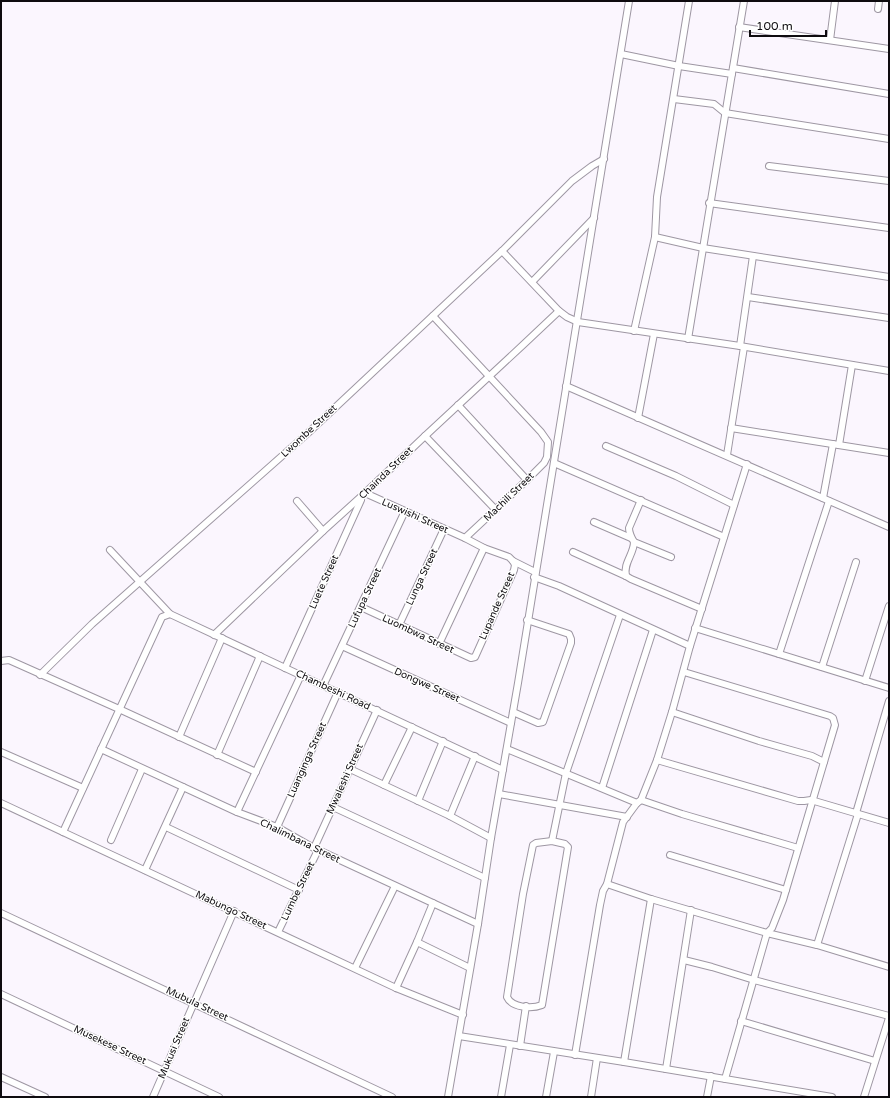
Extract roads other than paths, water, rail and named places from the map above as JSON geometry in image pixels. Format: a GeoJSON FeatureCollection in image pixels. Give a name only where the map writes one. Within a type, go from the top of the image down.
{"type":"FeatureCollection","features":[{"type":"Feature","properties":{"kind":"street"},"geometry":{"type":"LineString","coordinates":[[448,1097],[478,924],[566,386],[578,322],[630,1]]}},
{"type":"Feature","properties":{"kind":"street"},"geometry":{"type":"LineString","coordinates":[[634,330],[655,237],[657,196],[689,1]]}},
{"type":"Feature","properties":{"kind":"street"},"geometry":{"type":"LineString","coordinates":[[688,339],[744,1]]}},
{"type":"Feature","properties":{"kind":"street"},"geometry":{"type":"LineString","coordinates":[[830,40],[835,1]]}},
{"type":"Feature","properties":{"kind":"street"},"geometry":{"type":"LineString","coordinates":[[878,9],[879,1]]}},
{"type":"Feature","properties":{"kind":"street"},"geometry":{"type":"LineString","coordinates":[[739,26],[889,48]]}},
{"type":"Feature","properties":{"kind":"street"},"geometry":{"type":"LineString","coordinates":[[621,54],[678,66],[732,71],[889,94]]}},
{"type":"Feature","properties":{"kind":"street"},"geometry":{"type":"LineString","coordinates":[[674,99],[714,104],[725,113],[889,139]]}},
{"type":"Feature","properties":{"kind":"street","name":"Lwombe Street"},"geometry":{"type":"LineString","coordinates":[[40,675],[92,624],[308,433],[433,316],[572,181],[604,159]]}},
{"type":"Feature","properties":{"kind":"street"},"geometry":{"type":"LineString","coordinates":[[769,166],[889,181]]}},
{"type":"Feature","properties":{"kind":"street"},"geometry":{"type":"LineString","coordinates":[[710,203],[889,228]]}},
{"type":"Feature","properties":{"kind":"street"},"geometry":{"type":"LineString","coordinates":[[532,282],[594,218]]}},
{"type":"Feature","properties":{"kind":"street"},"geometry":{"type":"LineString","coordinates":[[655,237],[703,248],[889,277]]}},
{"type":"Feature","properties":{"kind":"street"},"geometry":{"type":"LineString","coordinates":[[502,250],[559,311],[578,322],[889,371]]}},
{"type":"Feature","properties":{"kind":"street"},"geometry":{"type":"LineString","coordinates":[[727,455],[753,256]]}},
{"type":"Feature","properties":{"kind":"street"},"geometry":{"type":"LineString","coordinates":[[748,297],[889,318]]}},
{"type":"Feature","properties":{"kind":"street","name":"Chainda Street"},"geometry":{"type":"LineString","coordinates":[[214,634],[559,311]]}},
{"type":"Feature","properties":{"kind":"street"},"geometry":{"type":"LineString","coordinates":[[433,316],[541,432],[548,442],[548,454],[554,461],[724,537]]}},
{"type":"Feature","properties":{"kind":"street"},"geometry":{"type":"LineString","coordinates":[[638,418],[654,334]]}},
{"type":"Feature","properties":{"kind":"street"},"geometry":{"type":"LineString","coordinates":[[779,654],[826,499],[852,365]]}},
{"type":"Feature","properties":{"kind":"street"},"geometry":{"type":"LineString","coordinates":[[566,386],[889,527]]}},
{"type":"Feature","properties":{"kind":"street"},"geometry":{"type":"LineString","coordinates":[[458,405],[527,480]]}},
{"type":"Feature","properties":{"kind":"street"},"geometry":{"type":"LineString","coordinates":[[730,428],[889,453]]}},
{"type":"Feature","properties":{"kind":"street"},"geometry":{"type":"LineString","coordinates":[[425,436],[496,510]]}},
{"type":"Feature","properties":{"kind":"street"},"geometry":{"type":"LineString","coordinates":[[606,446],[676,476],[734,505]]}},
{"type":"Feature","properties":{"kind":"street","name":"Machili Street"},"geometry":{"type":"LineString","coordinates":[[465,538],[544,463],[548,454]]}},
{"type":"Feature","properties":{"kind":"street"},"geometry":{"type":"LineString","coordinates":[[575,1055],[600,905],[623,822],[639,801],[657,760],[684,672],[695,628],[747,464]]}},
{"type":"Feature","properties":{"kind":"street","name":"Luswishi Street"},"geometry":{"type":"LineString","coordinates":[[364,495],[405,511],[465,538]]}},
{"type":"Feature","properties":{"kind":"street","name":"Luete Street"},"geometry":{"type":"LineString","coordinates":[[285,668],[364,495]]}},
{"type":"Feature","properties":{"kind":"street"},"geometry":{"type":"LineString","coordinates":[[626,576],[626,566],[634,546],[629,528],[641,500]]}},
{"type":"Feature","properties":{"kind":"street"},"geometry":{"type":"LineString","coordinates":[[297,501],[323,531]]}},
{"type":"Feature","properties":{"kind":"street","name":"Lufupa Street"},"geometry":{"type":"LineString","coordinates":[[323,686],[361,608],[405,511]]}},
{"type":"Feature","properties":{"kind":"street"},"geometry":{"type":"LineString","coordinates":[[594,522],[671,557]]}},
{"type":"Feature","properties":{"kind":"street","name":"Lunga Street"},"geometry":{"type":"LineString","coordinates":[[399,625],[444,529]]}},
{"type":"Feature","properties":{"kind":"street","name":"Lupande Street"},"geometry":{"type":"LineString","coordinates":[[465,538],[484,548],[509,557],[513,560],[515,565],[476,657]]}},
{"type":"Feature","properties":{"kind":"street"},"geometry":{"type":"LineString","coordinates":[[439,644],[484,548]]}},
{"type":"Feature","properties":{"kind":"street"},"geometry":{"type":"LineString","coordinates":[[63,832],[162,617],[170,614],[139,583],[110,550]]}},
{"type":"Feature","properties":{"kind":"street"},"geometry":{"type":"LineString","coordinates":[[573,552],[631,579],[702,609]]}},
{"type":"Feature","properties":{"kind":"street"},"geometry":{"type":"LineString","coordinates":[[513,560],[535,574],[559,586],[690,646]]}},
{"type":"Feature","properties":{"kind":"street"},"geometry":{"type":"LineString","coordinates":[[822,667],[856,562]]}},
{"type":"Feature","properties":{"kind":"street"},"geometry":{"type":"LineString","coordinates":[[865,682],[889,606]]}},
{"type":"Feature","properties":{"kind":"street","name":"Luombwa Street"},"geometry":{"type":"LineString","coordinates":[[361,608],[471,658],[476,657]]}},
{"type":"Feature","properties":{"kind":"street","name":"Chambeshi Road"},"geometry":{"type":"LineString","coordinates":[[170,614],[476,756],[503,770]]}},
{"type":"Feature","properties":{"kind":"street"},"geometry":{"type":"LineString","coordinates":[[552,841],[566,773],[620,614]]}},
{"type":"Feature","properties":{"kind":"street"},"geometry":{"type":"LineString","coordinates":[[513,712],[538,723],[543,722],[571,643],[569,634],[527,620]]}},
{"type":"Feature","properties":{"kind":"street"},"geometry":{"type":"LineString","coordinates":[[695,628],[822,667],[865,682],[889,688]]}},
{"type":"Feature","properties":{"kind":"street"},"geometry":{"type":"LineString","coordinates":[[602,788],[653,630]]}},
{"type":"Feature","properties":{"kind":"street"},"geometry":{"type":"LineString","coordinates":[[179,737],[222,638]]}},
{"type":"Feature","properties":{"kind":"street","name":"Dongwe Street"},"geometry":{"type":"LineString","coordinates":[[342,646],[511,723]]}},
{"type":"Feature","properties":{"kind":"street"},"geometry":{"type":"LineString","coordinates":[[217,755],[260,656]]}},
{"type":"Feature","properties":{"kind":"street"},"geometry":{"type":"LineString","coordinates":[[1,661],[9,660],[256,772]]}},
{"type":"Feature","properties":{"kind":"street"},"geometry":{"type":"LineString","coordinates":[[684,672],[833,718],[834,722],[834,728],[786,890],[772,928],[767,933],[725,1079]]}},
{"type":"Feature","properties":{"kind":"street"},"geometry":{"type":"LineString","coordinates":[[237,812],[300,675]]}},
{"type":"Feature","properties":{"kind":"street","name":"Luanginga Street"},"geometry":{"type":"LineString","coordinates":[[277,827],[338,692]]}},
{"type":"Feature","properties":{"kind":"street"},"geometry":{"type":"LineString","coordinates":[[817,945],[857,814],[889,701]]}},
{"type":"Feature","properties":{"kind":"street","name":"Mwaleshi Street"},"geometry":{"type":"LineString","coordinates":[[316,849],[333,807],[377,710]]}},
{"type":"Feature","properties":{"kind":"street"},"geometry":{"type":"LineString","coordinates":[[672,712],[759,741],[812,756],[824,762]]}},
{"type":"Feature","properties":{"kind":"street"},"geometry":{"type":"LineString","coordinates":[[384,785],[412,727]]}},
{"type":"Feature","properties":{"kind":"street"},"geometry":{"type":"LineString","coordinates":[[418,801],[443,741]]}},
{"type":"Feature","properties":{"kind":"street","name":"Chalimbana Street"},"geometry":{"type":"LineString","coordinates":[[101,749],[237,812],[277,827],[316,849],[478,924]]}},
{"type":"Feature","properties":{"kind":"street"},"geometry":{"type":"LineString","coordinates":[[507,749],[602,788],[639,801],[798,848]]}},
{"type":"Feature","properties":{"kind":"street"},"geometry":{"type":"LineString","coordinates":[[1,752],[83,788]]}},
{"type":"Feature","properties":{"kind":"street"},"geometry":{"type":"LineString","coordinates":[[450,816],[476,756]]}},
{"type":"Feature","properties":{"kind":"street"},"geometry":{"type":"LineString","coordinates":[[657,760],[798,801],[804,802],[812,800],[889,822]]}},
{"type":"Feature","properties":{"kind":"street"},"geometry":{"type":"LineString","coordinates":[[111,840],[142,769]]}},
{"type":"Feature","properties":{"kind":"street"},"geometry":{"type":"LineString","coordinates":[[350,769],[450,816],[491,838]]}},
{"type":"Feature","properties":{"kind":"street"},"geometry":{"type":"LineString","coordinates":[[145,870],[183,788]]}},
{"type":"Feature","properties":{"kind":"street"},"geometry":{"type":"LineString","coordinates":[[499,794],[627,817]]}},
{"type":"Feature","properties":{"kind":"street","name":"Mabungo Street"},"geometry":{"type":"LineString","coordinates":[[1,803],[396,988],[462,1015]]}},
{"type":"Feature","properties":{"kind":"street"},"geometry":{"type":"LineString","coordinates":[[333,807],[485,878]]}},
{"type":"Feature","properties":{"kind":"street"},"geometry":{"type":"LineString","coordinates":[[166,827],[299,890]]}},
{"type":"Feature","properties":{"kind":"street"},"geometry":{"type":"LineString","coordinates":[[552,841],[565,844],[568,847],[542,1005],[535,1007],[514,1004],[510,1002],[507,997],[523,894],[533,845],[536,843],[552,841]]}},
{"type":"Feature","properties":{"kind":"street","name":"Lumbe Street"},"geometry":{"type":"LineString","coordinates":[[278,932],[299,890],[316,849]]}},
{"type":"Feature","properties":{"kind":"street"},"geometry":{"type":"LineString","coordinates":[[670,855],[786,890]]}},
{"type":"Feature","properties":{"kind":"street"},"geometry":{"type":"LineString","coordinates":[[607,884],[651,899],[767,933],[817,945],[889,967]]}},
{"type":"Feature","properties":{"kind":"street"},"geometry":{"type":"LineString","coordinates":[[355,968],[395,886]]}},
{"type":"Feature","properties":{"kind":"street"},"geometry":{"type":"LineString","coordinates":[[624,1062],[651,899]]}},
{"type":"Feature","properties":{"kind":"street"},"geometry":{"type":"LineString","coordinates":[[396,988],[433,903]]}},
{"type":"Feature","properties":{"kind":"street"},"geometry":{"type":"LineString","coordinates":[[666,1069],[691,910]]}},
{"type":"Feature","properties":{"kind":"street","name":"Mukusi Street"},"geometry":{"type":"LineString","coordinates":[[153,1097],[234,911]]}},
{"type":"Feature","properties":{"kind":"street","name":"Mubula Street"},"geometry":{"type":"LineString","coordinates":[[1,913],[392,1097]]}},
{"type":"Feature","properties":{"kind":"street"},"geometry":{"type":"LineString","coordinates":[[417,942],[470,968]]}},
{"type":"Feature","properties":{"kind":"street"},"geometry":{"type":"LineString","coordinates":[[684,960],[889,1017],[864,1097]]}},
{"type":"Feature","properties":{"kind":"street","name":"Musekese Street"},"geometry":{"type":"LineString","coordinates":[[1,994],[219,1097]]}},
{"type":"Feature","properties":{"kind":"street"},"geometry":{"type":"LineString","coordinates":[[520,1046],[526,1006]]}},
{"type":"Feature","properties":{"kind":"street"},"geometry":{"type":"LineString","coordinates":[[741,1021],[876,1061]]}},
{"type":"Feature","properties":{"kind":"street"},"geometry":{"type":"LineString","coordinates":[[459,1036],[832,1097]]}},
{"type":"Feature","properties":{"kind":"street"},"geometry":{"type":"LineString","coordinates":[[501,1097],[510,1045]]}},
{"type":"Feature","properties":{"kind":"street"},"geometry":{"type":"LineString","coordinates":[[546,1097],[554,1052]]}},
{"type":"Feature","properties":{"kind":"street"},"geometry":{"type":"LineString","coordinates":[[591,1097],[597,1058]]}},
{"type":"Feature","properties":{"kind":"street"},"geometry":{"type":"LineString","coordinates":[[708,1097],[711,1076]]}},
{"type":"Feature","properties":{"kind":"street"},"geometry":{"type":"LineString","coordinates":[[1,1077],[45,1097]]}}]}
